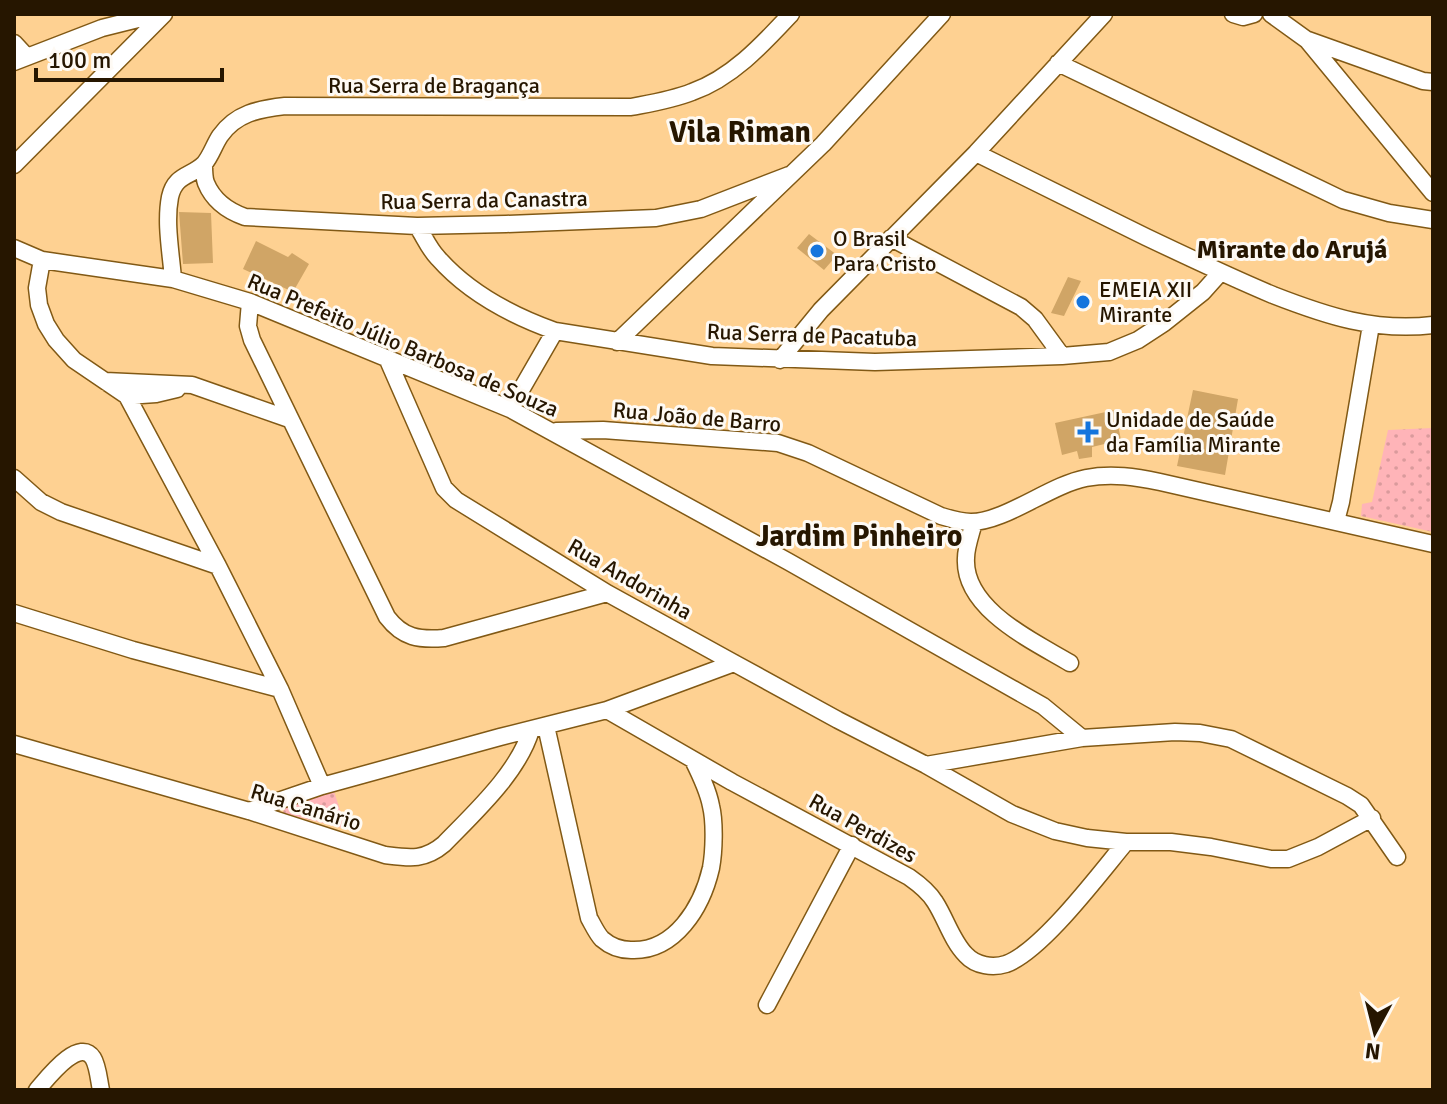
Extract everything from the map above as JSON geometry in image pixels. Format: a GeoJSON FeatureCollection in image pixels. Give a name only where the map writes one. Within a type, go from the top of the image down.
{"type":"FeatureCollection","features":[{"type":"Feature","properties":{"kind":"street"},"geometry":{"type":"LineString","coordinates":[[14,43],[20,59],[102,21],[161,14]]}},
{"type":"Feature","properties":{"kind":"street"},"geometry":{"type":"LineString","coordinates":[[14,165],[161,14]]}},
{"type":"Feature","properties":{"kind":"street","name":"Rua Serra de Bragança"},"geometry":{"type":"LineString","coordinates":[[173,279],[169,213],[174,185],[204,164],[221,134],[237,119],[261,109],[285,106],[631,107],[666,101],[696,91],[722,77],[749,57],[791,14]]}},
{"type":"Feature","properties":{"kind":"street"},"geometry":{"type":"LineString","coordinates":[[617,342],[823,144],[942,14]]}},
{"type":"Feature","properties":{"kind":"street"},"geometry":{"type":"LineString","coordinates":[[780,360],[821,310],[976,153],[1104,14]]}},
{"type":"Feature","properties":{"kind":"street"},"geometry":{"type":"LineString","coordinates":[[1233,14],[1243,17],[1254,14]]}},
{"type":"Feature","properties":{"kind":"street"},"geometry":{"type":"LineString","coordinates":[[1271,14],[1307,40],[1433,193]]}},
{"type":"Feature","properties":{"kind":"street"},"geometry":{"type":"LineString","coordinates":[[1307,40],[1433,82]]}},
{"type":"Feature","properties":{"kind":"street"},"geometry":{"type":"LineString","coordinates":[[1058,63],[1343,200],[1389,213],[1433,220]]}},
{"type":"Feature","properties":{"kind":"street"},"geometry":{"type":"LineString","coordinates":[[976,153],[1220,273],[1304,307],[1371,325],[1409,328],[1433,325]]}},
{"type":"Feature","properties":{"kind":"street","name":"Rua Serra da Canastra"},"geometry":{"type":"LineString","coordinates":[[204,164],[205,182],[217,199],[228,210],[245,217],[417,226],[656,218],[701,209],[789,175]]}},
{"type":"Feature","properties":{"kind":"street","name":"Rua Serra de Pacatuba"},"geometry":{"type":"LineString","coordinates":[[417,226],[436,256],[456,275],[503,308],[555,331],[712,356],[780,360],[875,362],[1109,352],[1138,340],[1164,323],[1203,292],[1220,273]]}},
{"type":"Feature","properties":{"kind":"street"},"geometry":{"type":"LineString","coordinates":[[891,238],[1021,307],[1035,319],[1062,356]]}},
{"type":"Feature","properties":{"kind":"street","name":"Rua Prefeito Júlio Barbosa de Souza"},"geometry":{"type":"LineString","coordinates":[[14,248],[42,260],[173,279],[250,302],[510,409],[1043,706],[1082,738]]}},
{"type":"Feature","properties":{"kind":"street"},"geometry":{"type":"LineString","coordinates":[[42,260],[37,288],[46,324],[74,360],[127,396],[280,689],[322,786]]}},
{"type":"Feature","properties":{"kind":"street"},"geometry":{"type":"LineString","coordinates":[[250,302],[248,326],[252,340],[387,617],[395,627],[417,638],[444,638],[607,593]]}},
{"type":"Feature","properties":{"kind":"street"},"geometry":{"type":"LineString","coordinates":[[1336,521],[1371,325]]}},
{"type":"Feature","properties":{"kind":"street"},"geometry":{"type":"LineString","coordinates":[[510,409],[555,331]]}},
{"type":"Feature","properties":{"kind":"street","name":"Rua Andorinha"},"geometry":{"type":"LineString","coordinates":[[387,358],[444,488],[465,506],[607,593],[1012,814],[1055,831],[1087,838],[1171,842],[1259,858],[1288,859],[1372,818]]}},
{"type":"Feature","properties":{"kind":"street"},"geometry":{"type":"LineString","coordinates":[[104,381],[192,385],[289,419]]}},
{"type":"Feature","properties":{"kind":"street"},"geometry":{"type":"LineString","coordinates":[[127,396],[156,394],[192,385]]}},
{"type":"Feature","properties":{"kind":"street","name":"Rua João de Barro"},"geometry":{"type":"LineString","coordinates":[[553,431],[603,430],[778,443],[808,453],[941,516],[974,522]]}},
{"type":"Feature","properties":{"kind":"street"},"geometry":{"type":"LineString","coordinates":[[1070,663],[992,612],[972,589],[967,575],[966,558],[974,522],[995,517],[1058,486],[1087,478],[1121,475],[1433,544]]}},
{"type":"Feature","properties":{"kind":"street"},"geometry":{"type":"LineString","coordinates":[[14,478],[41,502],[61,512],[218,566]]}},
{"type":"Feature","properties":{"kind":"street"},"geometry":{"type":"LineString","coordinates":[[14,613],[133,650],[280,689]]}},
{"type":"Feature","properties":{"kind":"street"},"geometry":{"type":"LineString","coordinates":[[249,811],[322,786],[607,710],[734,663]]}},
{"type":"Feature","properties":{"kind":"street","name":"Rua Perdizes"},"geometry":{"type":"LineString","coordinates":[[607,710],[732,782],[909,877],[935,901],[967,957],[979,964],[1006,964],[1034,945],[1056,924],[1126,842]]}},
{"type":"Feature","properties":{"kind":"street"},"geometry":{"type":"LineString","coordinates":[[539,728],[589,918],[601,939],[622,950],[643,951],[658,946],[674,934],[698,904],[711,868],[712,807],[693,760]]}},
{"type":"Feature","properties":{"kind":"street","name":"Rua Canário"},"geometry":{"type":"LineString","coordinates":[[14,744],[249,811],[385,855],[420,857],[434,853],[444,844],[504,779],[539,728]]}},
{"type":"Feature","properties":{"kind":"street"},"geometry":{"type":"LineString","coordinates":[[926,765],[1082,738],[1175,732],[1231,739],[1361,805],[1397,857]]}},
{"type":"Feature","properties":{"kind":"street"},"geometry":{"type":"LineString","coordinates":[[712,807],[732,782]]}},
{"type":"Feature","properties":{"kind":"street"},"geometry":{"type":"LineString","coordinates":[[767,1005],[852,845]]}},
{"type":"Feature","properties":{"kind":"street"},"geometry":{"type":"LineString","coordinates":[[37,1090],[70,1057],[86,1052],[92,1057],[101,1090]]}},
{"type":"Feature","properties":{"kind":"shaded area"},"geometry":{"type":"Polygon","coordinates":[[[1433,428],[1433,532],[1361,516],[1362,504],[1372,502],[1388,430],[1433,428]]]}},
{"type":"Feature","properties":{"kind":"shaded area"},"geometry":{"type":"Polygon","coordinates":[[[333,788],[346,829],[283,813],[285,806],[333,788]]]}},
{"type":"Feature","properties":{"kind":"building"},"geometry":{"type":"Polygon","coordinates":[[[179,212],[211,213],[213,263],[183,264],[179,212]]]}},
{"type":"Feature","properties":{"kind":"building","name":"O Brasil Para Cristo"},"geometry":{"type":"Polygon","coordinates":[[[809,234],[837,255],[824,270],[797,248],[809,234]]]}},
{"type":"Feature","properties":{"kind":"building"},"geometry":{"type":"Polygon","coordinates":[[[256,241],[288,257],[292,253],[309,264],[293,292],[243,269],[256,241]]]}},
{"type":"Feature","properties":{"kind":"building"},"geometry":{"type":"Polygon","coordinates":[[[1068,277],[1081,281],[1064,316],[1051,313],[1068,277]]]}},
{"type":"Feature","properties":{"kind":"building"},"geometry":{"type":"Polygon","coordinates":[[[1193,390],[1238,399],[1225,475],[1177,466],[1193,390]]]}},
{"type":"Feature","properties":{"kind":"building","name":"Unidade de Saúde da Família Mirante"},"geometry":{"type":"Polygon","coordinates":[[[1115,410],[1121,440],[1092,447],[1092,457],[1079,459],[1077,451],[1062,455],[1055,423],[1115,410]]]}},
{"type":"Feature","properties":{"kind":"place","name":"O Brasil Para Cristo"},"geometry":{"type":"Point","coordinates":[817,251]}},
{"type":"Feature","properties":{"kind":"place","name":"EMEIA XII Mirante"},"geometry":{"type":"Point","coordinates":[1083,302]}},
{"type":"Feature","properties":{"kind":"place","name":"Unidade de Saúde da Família Mirante"},"geometry":{"type":"Point","coordinates":[1088,432]}},
{"type":"Feature","properties":{"kind":"district","name":"Vila Riman"},"geometry":{"type":"Point","coordinates":[740,132]}},
{"type":"Feature","properties":{"kind":"district","name":"Mirante do Arujá"},"geometry":{"type":"Point","coordinates":[1292,250]}},
{"type":"Feature","properties":{"kind":"district","name":"Jardim Pinheiro"},"geometry":{"type":"Point","coordinates":[859,536]}}]}
